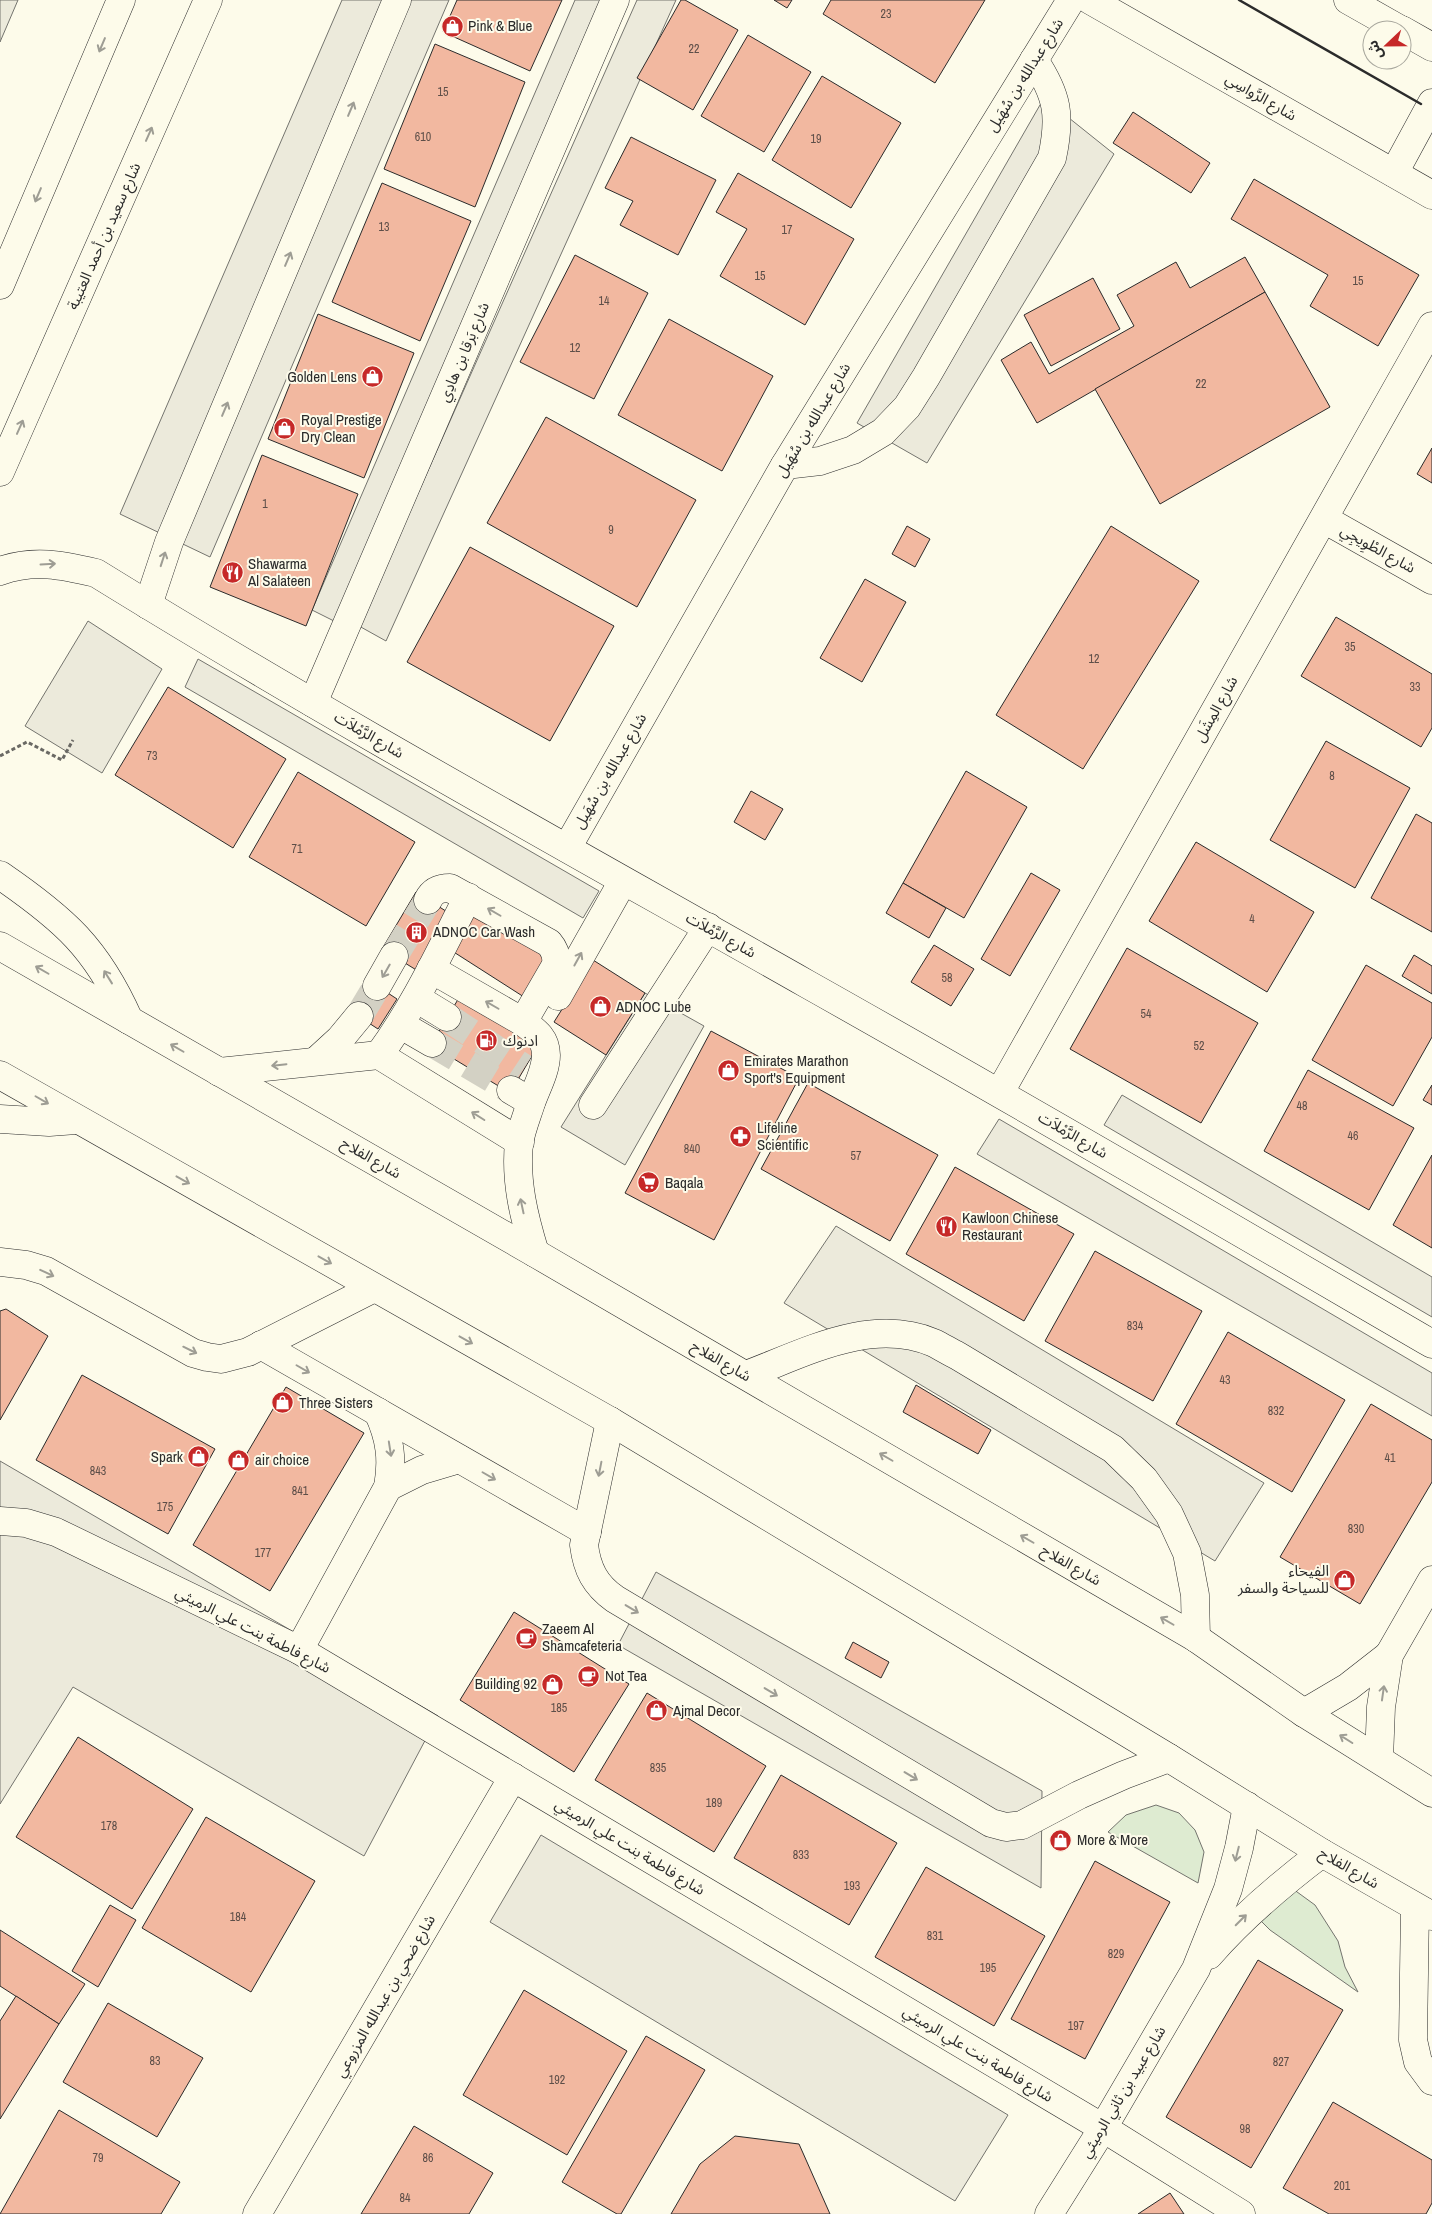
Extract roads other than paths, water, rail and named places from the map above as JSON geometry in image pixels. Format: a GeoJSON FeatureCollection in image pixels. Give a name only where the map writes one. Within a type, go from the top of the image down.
{"type":"FeatureCollection","features":[{"type":"Feature","properties":{"kind":"street"},"geometry":{"type":"LineString","coordinates":[[0,285],[120,0]]}},
{"type":"Feature","properties":{"kind":"street","name":"شارع سعيد بن أحمد العتيبة"},"geometry":{"type":"LineString","coordinates":[[0,472],[208,0]]}},
{"type":"Feature","properties":{"kind":"street"},"geometry":{"type":"LineString","coordinates":[[148,605],[169,542],[397,0]]}},
{"type":"Feature","properties":{"kind":"street","name":"شارع بَرقا بن هادِي"},"geometry":{"type":"LineString","coordinates":[[313,704],[615,0]]}},
{"type":"Feature","properties":{"kind":"street","name":"شارع عبدالله بن سُهَيل"},"geometry":{"type":"LineString","coordinates":[[567,848],[785,464],[1071,0]]}},
{"type":"Feature","properties":{"kind":"street","name":"شارع الرَّواسِي"},"geometry":{"type":"LineString","coordinates":[[1090,0],[1432,195]]}},
{"type":"Feature","properties":{"kind":"street"},"geometry":{"type":"LineString","coordinates":[[1348,0],[1384,20]]}},
{"type":"Feature","properties":{"kind":"street"},"geometry":{"type":"LineString","coordinates":[[1412,36],[1432,47]]}},
{"type":"Feature","properties":{"kind":"street"},"geometry":{"type":"LineString","coordinates":[[785,464],[820,461],[860,446],[882,432],[907,407],[926,377],[1052,158],[1058,133],[1056,107],[1048,82],[1034,60]]}},
{"type":"Feature","properties":{"kind":"street"},"geometry":{"type":"LineString","coordinates":[[1394,173],[1432,103]]}},
{"type":"Feature","properties":{"kind":"street","name":"شارع المِشَل"},"geometry":{"type":"LineString","coordinates":[[1000,1092],[1432,326]]}},
{"type":"Feature","properties":{"kind":"street","name":"شارع الطْوِيجِي"},"geometry":{"type":"LineString","coordinates":[[1324,519],[1432,580]]}},
{"type":"Feature","properties":{"kind":"street","name":"شارع الرَّمْلاَت"},"geometry":{"type":"LineString","coordinates":[[0,571],[13,567],[55,563],[96,573],[313,704],[623,881],[1000,1092],[1432,1344]]}},
{"type":"Feature","properties":{"kind":"street"},"geometry":{"type":"LineString","coordinates":[[0,875],[50,910],[75,934],[97,960],[116,989],[129,1020]]}},
{"type":"Feature","properties":{"kind":"street"},"geometry":{"type":"LineString","coordinates":[[530,1027],[623,881]]}},
{"type":"Feature","properties":{"kind":"street"},"geometry":{"type":"LineString","coordinates":[[428,900],[431,894],[443,888],[450,888],[468,896],[549,943],[554,948],[557,959],[556,965],[530,1027]]}},
{"type":"Feature","properties":{"kind":"street"},"geometry":{"type":"LineString","coordinates":[[379,1055],[401,1024],[416,998],[468,896]]}},
{"type":"Feature","properties":{"kind":"street"},"geometry":{"type":"LineString","coordinates":[[593,1105],[708,927]]}},
{"type":"Feature","properties":{"kind":"street","name":"شارع الفلاح"},"geometry":{"type":"LineString","coordinates":[[0,946],[746,1375],[1196,1638],[1304,1713],[1432,1793]]}},
{"type":"Feature","properties":{"kind":"street"},"geometry":{"type":"LineString","coordinates":[[377,986],[394,956]]}},
{"type":"Feature","properties":{"kind":"street"},"geometry":{"type":"LineString","coordinates":[[431,970],[530,1027],[544,1041],[546,1056],[527,1084],[518,1170],[520,1198],[535,1253]]}},
{"type":"Feature","properties":{"kind":"street"},"geometry":{"type":"LineString","coordinates":[[416,998],[447,1017]]}},
{"type":"Feature","properties":{"kind":"street"},"geometry":{"type":"LineString","coordinates":[[316,1061],[340,1039],[359,1016]]}},
{"type":"Feature","properties":{"kind":"street"},"geometry":{"type":"LineString","coordinates":[[401,1024],[432,1043]]}},
{"type":"Feature","properties":{"kind":"street"},"geometry":{"type":"LineString","coordinates":[[219,1072],[379,1055],[520,1142]]}},
{"type":"Feature","properties":{"kind":"street","name":"شارع الفلاح"},"geometry":{"type":"LineString","coordinates":[[0,1075],[76,1120],[610,1421],[1169,1758],[1322,1853],[1424,1911]]}},
{"type":"Feature","properties":{"kind":"street"},"geometry":{"type":"LineString","coordinates":[[0,1119],[49,1122],[76,1120]]}},
{"type":"Feature","properties":{"kind":"street"},"geometry":{"type":"LineString","coordinates":[[0,1262],[26,1265],[46,1272],[193,1353],[221,1359],[235,1357],[248,1352],[374,1288]]}},
{"type":"Feature","properties":{"kind":"street"},"geometry":{"type":"LineString","coordinates":[[746,1375],[851,1336],[879,1333],[907,1335],[934,1343],[958,1356],[1113,1449],[1144,1479],[1169,1514],[1187,1552],[1196,1595],[1196,1638]]}},
{"type":"Feature","properties":{"kind":"street"},"geometry":{"type":"LineString","coordinates":[[261,1345],[587,1532]]}},
{"type":"Feature","properties":{"kind":"street"},"geometry":{"type":"LineString","coordinates":[[299,1650],[388,1487],[392,1468],[391,1449],[386,1430],[378,1412]]}},
{"type":"Feature","properties":{"kind":"street"},"geometry":{"type":"LineString","coordinates":[[610,1421],[584,1545],[588,1564],[595,1582],[604,1591],[991,1823],[1006,1826],[1022,1825],[1079,1795],[1169,1758]]}},
{"type":"Feature","properties":{"kind":"street"},"geometry":{"type":"LineString","coordinates":[[388,1487],[422,1470],[459,1459]]}},
{"type":"Feature","properties":{"kind":"street","name":"شارع فاطمة بنت علي الرميثي"},"geometry":{"type":"LineString","coordinates":[[0,1521],[26,1523],[56,1532],[299,1650],[1103,2128],[1241,2214]]}},
{"type":"Feature","properties":{"kind":"street"},"geometry":{"type":"LineString","coordinates":[[1379,1759],[1381,1707],[1389,1655],[1432,1580]]}},
{"type":"Feature","properties":{"kind":"street"},"geometry":{"type":"LineString","coordinates":[[1304,1713],[1348,1687],[1389,1655]]}},
{"type":"Feature","properties":{"kind":"street","name":"شارع ضحي بن عبدالله المزروعي"},"geometry":{"type":"LineString","coordinates":[[257,2214],[513,1777]]}},
{"type":"Feature","properties":{"kind":"street","name":"شارع عبيد بن ثاني الرميثي"},"geometry":{"type":"LineString","coordinates":[[1049,2214],[1103,2128],[1196,1969],[1228,1890],[1247,1806]]}},
{"type":"Feature","properties":{"kind":"street","name":"شارع عبيد بن ثاني الرميثي"},"geometry":{"type":"LineString","coordinates":[[1196,1969],[1256,1906],[1288,1878],[1322,1853]]}},
{"type":"Feature","properties":{"kind":"street"},"geometry":{"type":"LineString","coordinates":[[1424,1911],[1413,2040],[1418,2062],[1432,2081]]}},
{"type":"Feature","properties":{"kind":"tunnel"},"geometry":{"type":"LineString","coordinates":[[394,956],[428,900]]}},
{"type":"Feature","properties":{"kind":"tunnel"},"geometry":{"type":"LineString","coordinates":[[359,1016],[377,986]]}},
{"type":"Feature","properties":{"kind":"tunnel"},"geometry":{"type":"LineString","coordinates":[[447,1017],[524,1068]]}},
{"type":"Feature","properties":{"kind":"tunnel"},"geometry":{"type":"LineString","coordinates":[[432,1043],[511,1090]]}},
{"type":"Feature","properties":{"kind":"place","name":"Pink & Blue"},"geometry":{"type":"Point","coordinates":[452,26]}},
{"type":"Feature","properties":{"kind":"place","name":"Golden Lens"},"geometry":{"type":"Point","coordinates":[373,377]}},
{"type":"Feature","properties":{"kind":"place","name":"Royal Prestige Dry Clean"},"geometry":{"type":"Point","coordinates":[285,429]}},
{"type":"Feature","properties":{"kind":"place","name":"Shawarma Al Salateen"},"geometry":{"type":"Point","coordinates":[232,573]}},
{"type":"Feature","properties":{"kind":"place","name":"ADNOC Car Wash"},"geometry":{"type":"Point","coordinates":[417,932]}},
{"type":"Feature","properties":{"kind":"place","name":"ADNOC Lube"},"geometry":{"type":"Point","coordinates":[600,1007]}},
{"type":"Feature","properties":{"kind":"place","name":"ادنوك"},"geometry":{"type":"Point","coordinates":[487,1041]}},
{"type":"Feature","properties":{"kind":"place","name":"Emirates Marathon Sport's Equipment"},"geometry":{"type":"Point","coordinates":[728,1070]}},
{"type":"Feature","properties":{"kind":"place","name":"Lifeline Scientific"},"geometry":{"type":"Point","coordinates":[741,1137]}},
{"type":"Feature","properties":{"kind":"place","name":"Baqala"},"geometry":{"type":"Point","coordinates":[649,1183]}},
{"type":"Feature","properties":{"kind":"place","name":"Kawloon Chinese Restaurant"},"geometry":{"type":"Point","coordinates":[946,1227]}},
{"type":"Feature","properties":{"kind":"place","name":"Three Sisters"},"geometry":{"type":"Point","coordinates":[283,1403]}},
{"type":"Feature","properties":{"kind":"place","name":"Spark"},"geometry":{"type":"Point","coordinates":[199,1457]}},
{"type":"Feature","properties":{"kind":"place","name":"air choice"},"geometry":{"type":"Point","coordinates":[239,1460]}},
{"type":"Feature","properties":{"kind":"place","name":"الفيحاء للسياحة والسفر"},"geometry":{"type":"Point","coordinates":[1345,1580]}},
{"type":"Feature","properties":{"kind":"place","name":"Zaeem Al Shamcafeteria"},"geometry":{"type":"Point","coordinates":[526,1638]}},
{"type":"Feature","properties":{"kind":"place","name":"Not Tea"},"geometry":{"type":"Point","coordinates":[589,1676]}},
{"type":"Feature","properties":{"kind":"place","name":"Building 92"},"geometry":{"type":"Point","coordinates":[553,1684]}},
{"type":"Feature","properties":{"kind":"place","name":"Ajmal Decor"},"geometry":{"type":"Point","coordinates":[657,1711]}},
{"type":"Feature","properties":{"kind":"place","name":"More & More"},"geometry":{"type":"Point","coordinates":[1061,1840]}}]}
